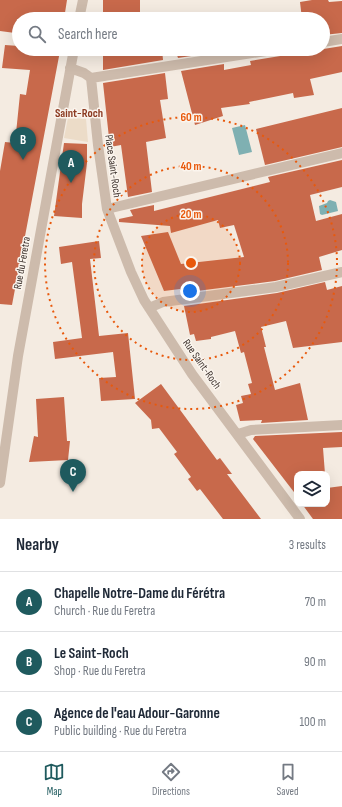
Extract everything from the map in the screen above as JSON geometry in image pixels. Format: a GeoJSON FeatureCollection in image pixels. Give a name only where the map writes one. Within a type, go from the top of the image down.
{"type":"FeatureCollection","features":[{"type":"Feature","properties":{"kind":"street"},"geometry":{"type":"LineString","coordinates":[[81,12],[83,0]]}},
{"type":"Feature","properties":{"kind":"street"},"geometry":{"type":"LineString","coordinates":[[330,41],[342,39]]}},
{"type":"Feature","properties":{"kind":"street","name":"Rue du Feretra"},"geometry":{"type":"LineString","coordinates":[[0,483],[19,349],[73,56]]}},
{"type":"Feature","properties":{"kind":"street"},"geometry":{"type":"LineString","coordinates":[[70,68],[84,73],[91,78],[234,56]]}},
{"type":"Feature","properties":{"kind":"street","name":"Place Saint-Roch"},"geometry":{"type":"LineString","coordinates":[[91,78],[107,209]]}},
{"type":"Feature","properties":{"kind":"street"},"geometry":{"type":"LineString","coordinates":[[107,209],[342,153]]}},
{"type":"Feature","properties":{"kind":"street","name":"Rue Saint-Roch"},"geometry":{"type":"LineString","coordinates":[[107,209],[131,272],[149,308],[192,374],[300,519]]}},
{"type":"Feature","properties":{"kind":"street"},"geometry":{"type":"LineString","coordinates":[[149,308],[163,302],[276,287],[342,272]]}},
{"type":"Feature","properties":{"kind":"street"},"geometry":{"type":"LineString","coordinates":[[238,434],[252,430],[342,425]]}},
{"type":"Feature","properties":{"kind":"shaded area"},"geometry":{"type":"Polygon","coordinates":[[[68,118],[86,119],[88,142],[64,138],[68,118]]]}},
{"type":"Feature","properties":{"kind":"water"},"geometry":{"type":"Polygon","coordinates":[[[245,125],[252,152],[239,155],[232,128],[245,125]]]}},
{"type":"Feature","properties":{"kind":"water"},"geometry":{"type":"Polygon","coordinates":[[[330,200],[336,202],[338,211],[322,215],[320,214],[319,206],[330,200]]]}},
{"type":"Feature","properties":{"kind":"building"},"geometry":{"type":"Polygon","coordinates":[[[0,0],[67,0],[65,12],[12,12],[12,33],[0,31],[0,0]]]}},
{"type":"Feature","properties":{"kind":"building"},"geometry":{"type":"Polygon","coordinates":[[[103,0],[140,0],[140,12],[103,12],[103,0]]]}},
{"type":"Feature","properties":{"kind":"building"},"geometry":{"type":"Polygon","coordinates":[[[312,0],[328,0],[329,2],[342,1],[342,33],[330,34],[330,12],[301,12],[300,2],[312,0]]]}},
{"type":"Feature","properties":{"kind":"building"},"geometry":{"type":"Polygon","coordinates":[[[5,45],[12,46],[12,56],[59,56],[12,305],[0,304],[0,171],[5,142],[15,143],[20,94],[26,95],[30,70],[2,68],[5,45]]]}},
{"type":"Feature","properties":{"kind":"building"},"geometry":{"type":"Polygon","coordinates":[[[342,46],[342,72],[310,79],[314,95],[294,98],[293,93],[249,102],[250,104],[221,108],[223,116],[195,125],[181,71],[224,64],[224,70],[251,65],[250,61],[281,56],[330,56],[330,48],[342,46]]]}},
{"type":"Feature","properties":{"kind":"building"},"geometry":{"type":"Polygon","coordinates":[[[103,56],[163,56],[163,60],[103,70],[103,56]]]}},
{"type":"Feature","properties":{"kind":"building"},"geometry":{"type":"Polygon","coordinates":[[[177,56],[191,56],[178,58],[177,56]]]}},
{"type":"Feature","properties":{"kind":"building"},"geometry":{"type":"Polygon","coordinates":[[[165,73],[168,99],[160,100],[166,138],[146,142],[152,192],[128,197],[121,145],[110,147],[103,83],[165,73]]]}},
{"type":"Feature","properties":{"kind":"building"},"geometry":{"type":"Polygon","coordinates":[[[342,108],[342,147],[265,165],[256,129],[342,108]]]}},
{"type":"Feature","properties":{"kind":"building"},"geometry":{"type":"Polygon","coordinates":[[[64,143],[87,144],[87,163],[82,204],[82,218],[54,216],[64,143]]]}},
{"type":"Feature","properties":{"kind":"building"},"geometry":{"type":"Polygon","coordinates":[[[342,160],[342,187],[310,195],[316,221],[342,214],[342,250],[319,257],[322,270],[275,281],[181,293],[180,289],[164,291],[141,236],[168,232],[181,264],[244,257],[234,225],[220,228],[218,220],[171,233],[170,226],[119,222],[119,219],[133,216],[130,210],[154,205],[154,211],[270,182],[268,177],[342,160]]]}},
{"type":"Feature","properties":{"kind":"building"},"geometry":{"type":"Polygon","coordinates":[[[99,241],[101,258],[90,259],[99,336],[128,333],[135,399],[101,401],[99,378],[116,377],[113,352],[55,359],[53,342],[82,338],[72,262],[61,264],[59,247],[99,241]]]}},
{"type":"Feature","properties":{"kind":"building"},"geometry":{"type":"Polygon","coordinates":[[[325,282],[327,290],[342,286],[342,342],[293,348],[286,321],[261,327],[266,347],[264,347],[275,390],[300,383],[308,420],[261,423],[262,420],[240,421],[236,405],[243,403],[241,396],[251,394],[248,384],[252,383],[244,352],[241,353],[235,331],[211,337],[211,339],[196,341],[194,334],[190,335],[184,306],[277,293],[325,282]]]}},
{"type":"Feature","properties":{"kind":"building"},"geometry":{"type":"Polygon","coordinates":[[[161,384],[217,460],[220,458],[232,474],[227,474],[261,519],[223,519],[200,489],[197,491],[188,479],[191,477],[174,454],[177,452],[159,428],[152,429],[151,420],[135,403],[161,384]]]}},
{"type":"Feature","properties":{"kind":"building"},"geometry":{"type":"Polygon","coordinates":[[[64,397],[67,441],[70,441],[68,460],[29,462],[34,436],[38,437],[36,399],[64,397]]]}},
{"type":"Feature","properties":{"kind":"building"},"geometry":{"type":"Polygon","coordinates":[[[342,432],[342,447],[323,448],[325,471],[294,471],[294,492],[253,439],[255,436],[342,432]]]}},
{"type":"Feature","properties":{"kind":"building"},"geometry":{"type":"Polygon","coordinates":[[[342,486],[342,519],[313,519],[304,507],[330,507],[330,488],[342,486]]]}},
{"type":"Feature","properties":{"kind":"place","name":"Le Saint-Roch"},"geometry":{"type":"Point","coordinates":[23,160]}},
{"type":"Feature","properties":{"kind":"place","name":"Chapelle Notre-Dame du Férétra"},"geometry":{"type":"Point","coordinates":[71,183]}},
{"type":"Feature","properties":{"kind":"place","name":"Agence de l'eau Adour-Garonne"},"geometry":{"type":"Point","coordinates":[73,492]}},
{"type":"Feature","properties":{"kind":"district","name":"Saint-Roch"},"geometry":{"type":"Point","coordinates":[79,113]}}]}
